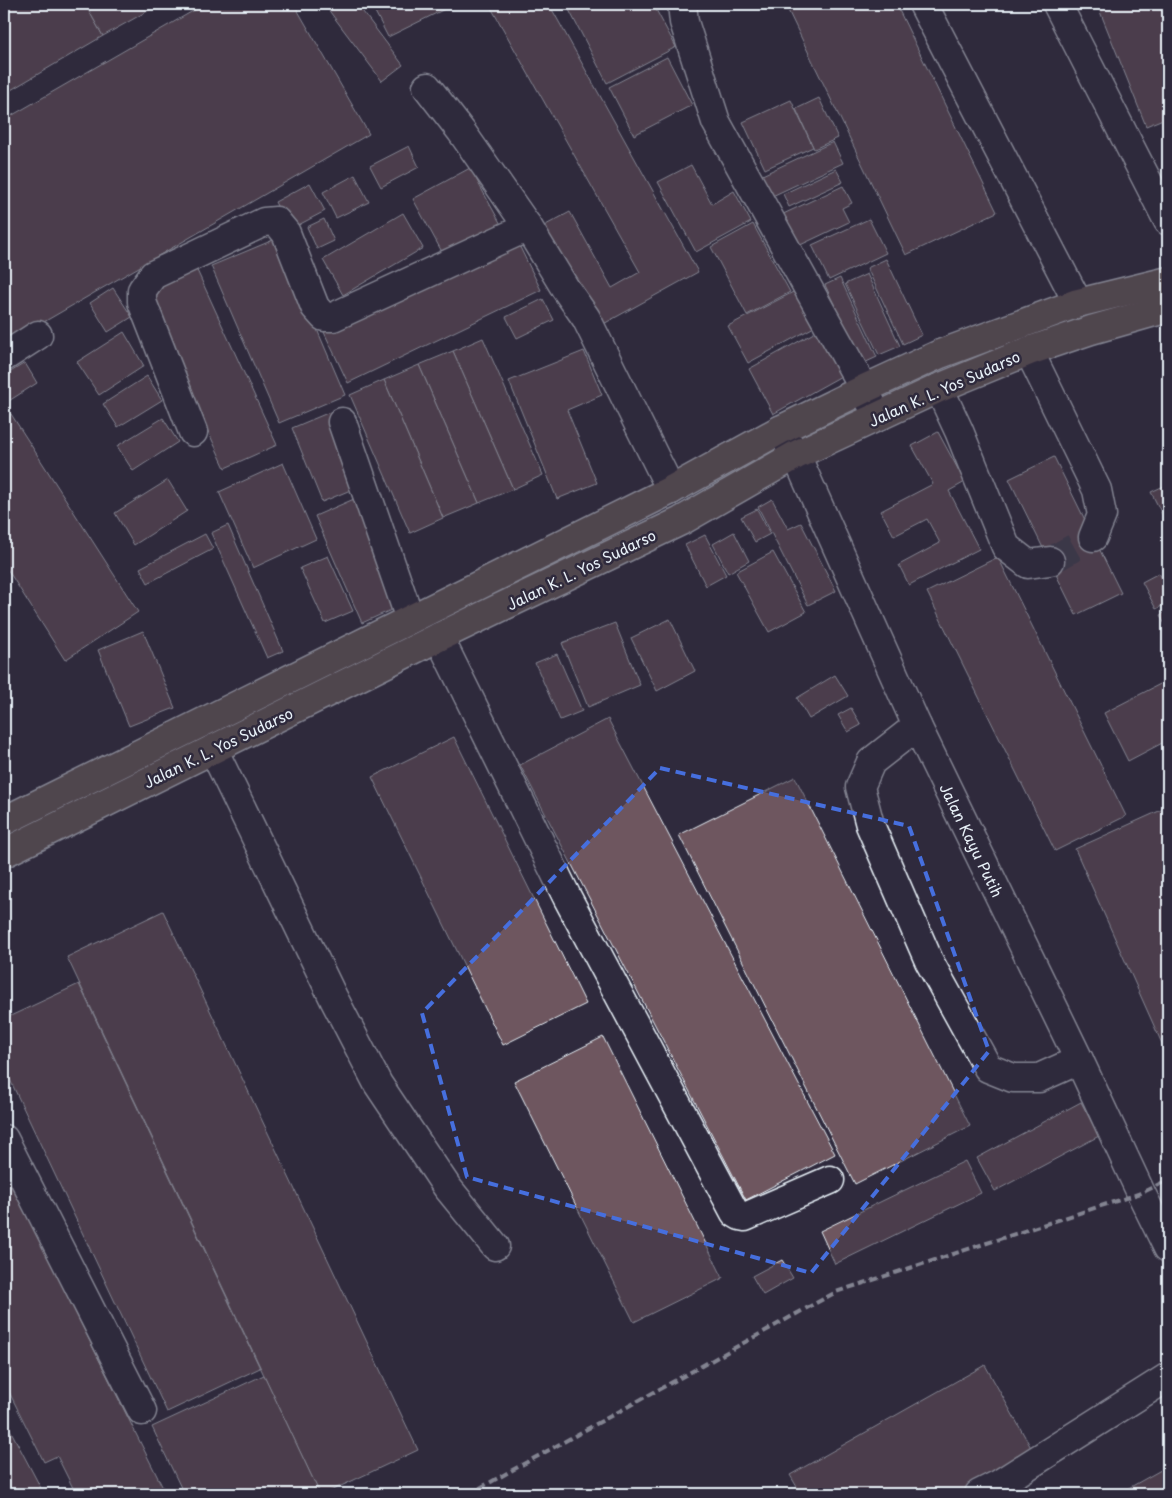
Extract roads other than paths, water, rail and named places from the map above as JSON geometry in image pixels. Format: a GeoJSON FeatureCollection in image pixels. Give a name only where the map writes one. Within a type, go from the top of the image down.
{"type":"FeatureCollection","features":[{"type":"Feature","properties":{"kind":"highway","name":"Jalan K. L. Yos Sudarso"},"geometry":{"type":"LineString","coordinates":[[4,821],[671,490],[780,430],[864,389],[940,354],[1078,303],[1168,281]]}},
{"type":"Feature","properties":{"kind":"highway","name":"Jalan K. L. Yos Sudarso"},"geometry":{"type":"LineString","coordinates":[[4,853],[439,637],[681,521],[796,456],[939,388],[1029,351],[1091,330],[1168,308]]}},
{"type":"Feature","properties":{"kind":"street"},"geometry":{"type":"LineString","coordinates":[[682,4],[684,22],[716,122],[878,417]]}},
{"type":"Feature","properties":{"kind":"street"},"geometry":{"type":"LineString","coordinates":[[923,4],[1078,303]]}},
{"type":"Feature","properties":{"kind":"street"},"geometry":{"type":"LineString","coordinates":[[1057,4],[1168,221]]}},
{"type":"Feature","properties":{"kind":"street"},"geometry":{"type":"LineString","coordinates":[[427,87],[461,131],[528,227],[565,288],[586,318],[671,490]]}},
{"type":"Feature","properties":{"kind":"street"},"geometry":{"type":"LineString","coordinates":[[194,432],[142,302],[142,290],[153,275],[264,222],[276,221],[286,233],[315,307],[324,317],[333,317],[528,227]]}},
{"type":"Feature","properties":{"kind":"street"},"geometry":{"type":"LineString","coordinates":[[4,357],[38,334]]}},
{"type":"Feature","properties":{"kind":"street"},"geometry":{"type":"LineString","coordinates":[[1029,351],[1097,490],[1102,516],[1093,537]]}},
{"type":"Feature","properties":{"kind":"street"},"geometry":{"type":"LineString","coordinates":[[939,388],[959,431],[1006,547],[1028,564],[1050,561]]}},
{"type":"Feature","properties":{"kind":"street"},"geometry":{"type":"LineString","coordinates":[[342,422],[410,619]]}},
{"type":"Feature","properties":{"kind":"street","name":"Jalan Kayu Putih"},"geometry":{"type":"LineString","coordinates":[[780,430],[796,456],[917,726],[1168,1248]]}},
{"type":"Feature","properties":{"kind":"street"},"geometry":{"type":"LineString","coordinates":[[439,637],[567,897],[735,1213],[745,1217],[830,1180]]}},
{"type":"Feature","properties":{"kind":"street"},"geometry":{"type":"LineString","coordinates":[[917,726],[871,762],[860,787],[870,825],[929,961],[988,1068],[1013,1078],[1039,1078],[1079,1060]]}},
{"type":"Feature","properties":{"kind":"street"},"geometry":{"type":"LineString","coordinates":[[214,749],[334,999],[378,1084],[447,1187],[495,1246]]}},
{"type":"Feature","properties":{"kind":"street"},"geometry":{"type":"LineString","coordinates":[[4,1139],[142,1411]]}},
{"type":"Feature","properties":{"kind":"street"},"geometry":{"type":"LineString","coordinates":[[978,1494],[999,1484],[1168,1377]]}},
{"type":"Feature","properties":{"kind":"tunnel"},"geometry":{"type":"LineString","coordinates":[[1050,561],[1093,537]]}},
{"type":"Feature","properties":{"kind":"railway"},"geometry":{"type":"LineString","coordinates":[[469,1494],[836,1292],[1141,1193],[1168,1180]]}}]}
